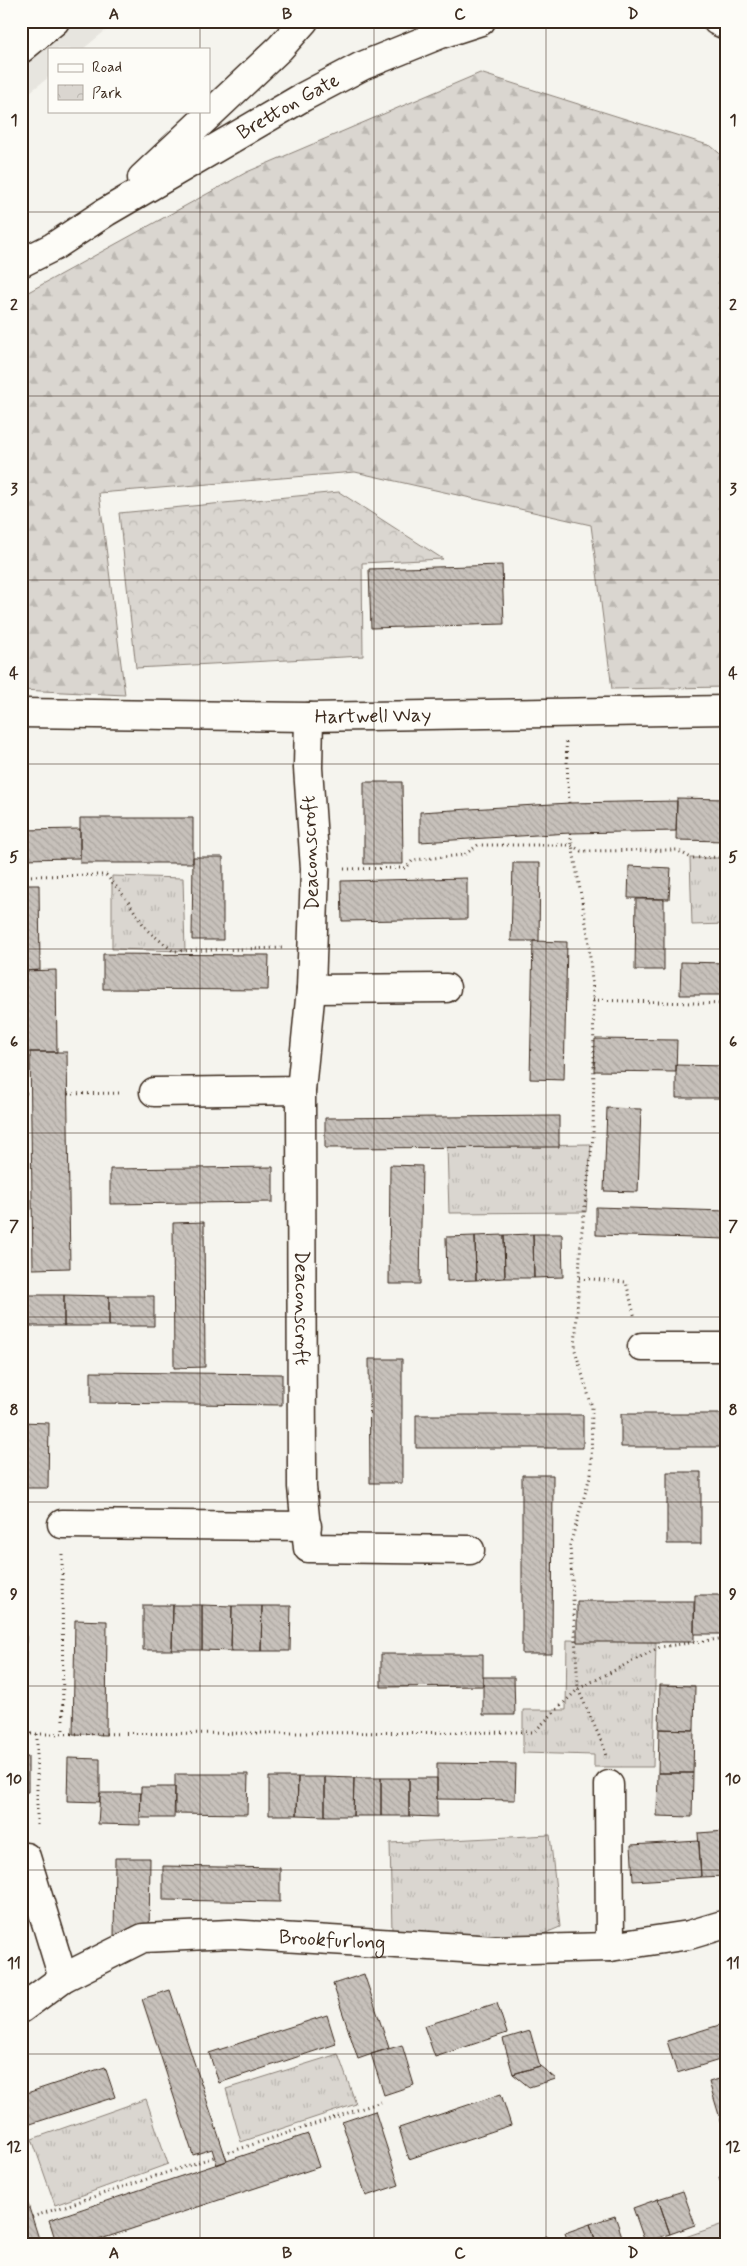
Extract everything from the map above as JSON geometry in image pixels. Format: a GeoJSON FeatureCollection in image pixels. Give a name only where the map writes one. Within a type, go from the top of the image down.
{"type":"FeatureCollection","features":[{"type":"Feature","properties":{"kind":"main road"},"geometry":{"type":"LineString","coordinates":[[21,49],[55,21]]}},
{"type":"Feature","properties":{"kind":"main road","name":"Bretton Gate"},"geometry":{"type":"LineString","coordinates":[[106,212],[280,48],[304,21]]}},
{"type":"Feature","properties":{"kind":"main road","name":"Bretton Gate"},"geometry":{"type":"LineString","coordinates":[[21,263],[53,246],[106,212],[303,97],[362,66],[441,34],[480,21]]}},
{"type":"Feature","properties":{"kind":"main road"},"geometry":{"type":"LineString","coordinates":[[717,21],[726,25]]}},
{"type":"Feature","properties":{"kind":"main road","name":"Hartwell Way"},"geometry":{"type":"LineString","coordinates":[[21,713],[309,717],[726,710]]}},
{"type":"Feature","properties":{"kind":"main road","name":"Deaconscroft"},"geometry":{"type":"LineString","coordinates":[[309,717],[308,768],[315,869],[311,989],[301,1090],[302,1487],[308,1548],[470,1550]]}},
{"type":"Feature","properties":{"kind":"main road"},"geometry":{"type":"LineString","coordinates":[[311,989],[446,988]]}},
{"type":"Feature","properties":{"kind":"main road"},"geometry":{"type":"LineString","coordinates":[[154,1092],[301,1090]]}},
{"type":"Feature","properties":{"kind":"main road"},"geometry":{"type":"LineString","coordinates":[[642,1347],[726,1348]]}},
{"type":"Feature","properties":{"kind":"main road"},"geometry":{"type":"LineString","coordinates":[[62,1524],[307,1526]]}},
{"type":"Feature","properties":{"kind":"main road"},"geometry":{"type":"LineString","coordinates":[[609,1784],[610,1947]]}},
{"type":"Feature","properties":{"kind":"main road"},"geometry":{"type":"LineString","coordinates":[[26,1857],[63,1978]]}},
{"type":"Feature","properties":{"kind":"main road","name":"Brookfurlong"},"geometry":{"type":"LineString","coordinates":[[21,2009],[63,1978],[143,1938],[230,1934],[495,1950],[610,1947],[689,1935],[726,1924]]}},
{"type":"Feature","properties":{"kind":"path"},"geometry":{"type":"LineString","coordinates":[[565,714],[569,803]]}},
{"type":"Feature","properties":{"kind":"path"},"geometry":{"type":"LineString","coordinates":[[570,834],[588,934],[593,1000],[593,1137],[581,1238],[575,1350],[592,1407],[591,1473],[570,1545],[578,1689],[604,1747],[609,1784]]}},
{"type":"Feature","properties":{"kind":"path"},"geometry":{"type":"LineString","coordinates":[[315,869],[406,868],[412,860],[464,855],[478,845],[571,845],[581,851],[677,850],[691,858],[726,857]]}},
{"type":"Feature","properties":{"kind":"path"},"geometry":{"type":"LineString","coordinates":[[21,876],[106,875],[125,897],[147,930],[173,951],[313,947]]}},
{"type":"Feature","properties":{"kind":"path"},"geometry":{"type":"LineString","coordinates":[[593,1000],[726,1004]]}},
{"type":"Feature","properties":{"kind":"path"},"geometry":{"type":"LineString","coordinates":[[68,1094],[154,1092]]}},
{"type":"Feature","properties":{"kind":"path"},"geometry":{"type":"LineString","coordinates":[[21,1093],[31,1093]]}},
{"type":"Feature","properties":{"kind":"path"},"geometry":{"type":"LineString","coordinates":[[579,1278],[626,1282],[642,1347]]}},
{"type":"Feature","properties":{"kind":"path"},"geometry":{"type":"LineString","coordinates":[[21,1301],[26,1301]]}},
{"type":"Feature","properties":{"kind":"path"},"geometry":{"type":"LineString","coordinates":[[62,1524],[63,1734]]}},
{"type":"Feature","properties":{"kind":"path"},"geometry":{"type":"LineString","coordinates":[[21,1734],[534,1732],[578,1689],[660,1648],[726,1638]]}},
{"type":"Feature","properties":{"kind":"path"},"geometry":{"type":"LineString","coordinates":[[26,1857],[38,1828],[37,1734]]}},
{"type":"Feature","properties":{"kind":"path"},"geometry":{"type":"LineString","coordinates":[[224,2154],[381,2102]]}},
{"type":"Feature","properties":{"kind":"path"},"geometry":{"type":"LineString","coordinates":[[32,2217],[214,2157]]}},
{"type":"Feature","properties":{"kind":"shaded area"},"geometry":{"type":"Polygon","coordinates":[[[21,21],[117,21],[84,48],[48,48],[48,78],[21,99],[21,21]]]}},
{"type":"Feature","properties":{"kind":"green space"},"geometry":{"type":"Polygon","coordinates":[[[480,73],[711,146],[726,159],[726,687],[612,689],[591,525],[355,472],[99,493],[125,695],[21,690],[21,296],[247,172],[480,73]]]}},
{"type":"Feature","properties":{"kind":"green space"},"geometry":{"type":"Polygon","coordinates":[[[339,492],[443,559],[362,563],[363,656],[136,668],[119,513],[339,492]]]}},
{"type":"Feature","properties":{"kind":"green space"},"geometry":{"type":"Polygon","coordinates":[[[690,858],[726,858],[726,924],[692,925],[690,858]]]}},
{"type":"Feature","properties":{"kind":"green space"},"geometry":{"type":"Polygon","coordinates":[[[112,876],[183,878],[185,951],[112,949],[112,876]]]}},
{"type":"Feature","properties":{"kind":"green space"},"geometry":{"type":"Polygon","coordinates":[[[591,1144],[586,1212],[449,1213],[447,1146],[591,1144]]]}},
{"type":"Feature","properties":{"kind":"green space"},"geometry":{"type":"Polygon","coordinates":[[[567,1640],[656,1642],[653,1767],[594,1767],[594,1755],[523,1753],[523,1710],[566,1710],[567,1640]]]}},
{"type":"Feature","properties":{"kind":"green space"},"geometry":{"type":"Polygon","coordinates":[[[550,1835],[560,1927],[529,1940],[392,1931],[390,1843],[550,1835]]]}},
{"type":"Feature","properties":{"kind":"green space"},"geometry":{"type":"Polygon","coordinates":[[[338,2054],[356,2104],[241,2142],[226,2089],[338,2054]]]}},
{"type":"Feature","properties":{"kind":"green space"},"geometry":{"type":"Polygon","coordinates":[[[146,2099],[168,2164],[55,2205],[32,2139],[146,2099]]]}},
{"type":"Feature","properties":{"kind":"green space"},"geometry":{"type":"Polygon","coordinates":[[[726,2223],[726,2245],[662,2245],[726,2223]]]}},
{"type":"Feature","properties":{"kind":"building"},"geometry":{"type":"Polygon","coordinates":[[[502,565],[504,624],[371,628],[369,569],[502,565]]]}},
{"type":"Feature","properties":{"kind":"building"},"geometry":{"type":"Polygon","coordinates":[[[364,782],[402,782],[403,864],[364,864],[364,782]]]}},
{"type":"Feature","properties":{"kind":"building"},"geometry":{"type":"Polygon","coordinates":[[[677,798],[726,799],[726,841],[676,840],[677,798]]]}},
{"type":"Feature","properties":{"kind":"building"},"geometry":{"type":"Polygon","coordinates":[[[677,801],[676,831],[570,833],[420,842],[420,812],[569,803],[677,801]]]}},
{"type":"Feature","properties":{"kind":"building"},"geometry":{"type":"Polygon","coordinates":[[[80,818],[193,818],[193,863],[80,863],[80,818]]]}},
{"type":"Feature","properties":{"kind":"building"},"geometry":{"type":"Polygon","coordinates":[[[80,829],[80,858],[21,859],[21,830],[80,829]]]}},
{"type":"Feature","properties":{"kind":"building"},"geometry":{"type":"Polygon","coordinates":[[[193,857],[223,857],[223,940],[192,940],[193,857]]]}},
{"type":"Feature","properties":{"kind":"building"},"geometry":{"type":"Polygon","coordinates":[[[513,863],[540,863],[539,941],[511,941],[513,863]]]}},
{"type":"Feature","properties":{"kind":"building"},"geometry":{"type":"Polygon","coordinates":[[[629,866],[671,868],[669,899],[628,898],[629,866]]]}},
{"type":"Feature","properties":{"kind":"building"},"geometry":{"type":"Polygon","coordinates":[[[467,878],[467,919],[342,921],[341,881],[467,878]]]}},
{"type":"Feature","properties":{"kind":"building"},"geometry":{"type":"Polygon","coordinates":[[[21,885],[39,885],[40,970],[21,971],[21,885]]]}},
{"type":"Feature","properties":{"kind":"building"},"geometry":{"type":"Polygon","coordinates":[[[636,899],[664,899],[664,970],[635,970],[636,899]]]}},
{"type":"Feature","properties":{"kind":"building"},"geometry":{"type":"Polygon","coordinates":[[[533,941],[567,942],[564,1080],[530,1079],[533,941]]]}},
{"type":"Feature","properties":{"kind":"building"},"geometry":{"type":"Polygon","coordinates":[[[103,954],[269,955],[268,990],[103,989],[103,954]]]}},
{"type":"Feature","properties":{"kind":"building"},"geometry":{"type":"Polygon","coordinates":[[[681,962],[726,963],[726,995],[680,995],[681,962]]]}},
{"type":"Feature","properties":{"kind":"building"},"geometry":{"type":"Polygon","coordinates":[[[56,970],[57,1052],[25,1052],[24,971],[56,970]]]}},
{"type":"Feature","properties":{"kind":"building"},"geometry":{"type":"Polygon","coordinates":[[[595,1039],[677,1040],[676,1072],[594,1071],[595,1039]]]}},
{"type":"Feature","properties":{"kind":"building"},"geometry":{"type":"Polygon","coordinates":[[[30,1052],[67,1052],[70,1268],[33,1269],[30,1052]]]}},
{"type":"Feature","properties":{"kind":"building"},"geometry":{"type":"Polygon","coordinates":[[[676,1065],[726,1066],[726,1098],[676,1098],[676,1065]]]}},
{"type":"Feature","properties":{"kind":"building"},"geometry":{"type":"Polygon","coordinates":[[[607,1108],[641,1109],[638,1192],[604,1191],[607,1108]]]}},
{"type":"Feature","properties":{"kind":"building"},"geometry":{"type":"Polygon","coordinates":[[[559,1116],[559,1147],[325,1148],[325,1118],[559,1116]]]}},
{"type":"Feature","properties":{"kind":"building"},"geometry":{"type":"Polygon","coordinates":[[[390,1165],[422,1166],[420,1284],[389,1284],[390,1165]]]}},
{"type":"Feature","properties":{"kind":"building"},"geometry":{"type":"Polygon","coordinates":[[[273,1167],[273,1202],[110,1204],[110,1169],[273,1167]]]}},
{"type":"Feature","properties":{"kind":"building"},"geometry":{"type":"Polygon","coordinates":[[[596,1207],[726,1211],[726,1239],[596,1235],[596,1207]]]}},
{"type":"Feature","properties":{"kind":"building"},"geometry":{"type":"Polygon","coordinates":[[[204,1222],[205,1367],[174,1368],[173,1223],[204,1222]]]}},
{"type":"Feature","properties":{"kind":"building"},"geometry":{"type":"Polygon","coordinates":[[[533,1234],[562,1234],[563,1277],[534,1278],[533,1234]]]}},
{"type":"Feature","properties":{"kind":"building"},"geometry":{"type":"Polygon","coordinates":[[[533,1234],[534,1278],[505,1278],[504,1235],[533,1234]]]}},
{"type":"Feature","properties":{"kind":"building"},"geometry":{"type":"Polygon","coordinates":[[[504,1235],[505,1278],[476,1280],[475,1236],[504,1235]]]}},
{"type":"Feature","properties":{"kind":"building"},"geometry":{"type":"Polygon","coordinates":[[[475,1236],[476,1280],[447,1281],[446,1237],[475,1236]]]}},
{"type":"Feature","properties":{"kind":"building"},"geometry":{"type":"Polygon","coordinates":[[[21,1295],[64,1295],[64,1326],[21,1326],[21,1295]]]}},
{"type":"Feature","properties":{"kind":"building"},"geometry":{"type":"Polygon","coordinates":[[[64,1295],[109,1296],[109,1326],[64,1326],[64,1295]]]}},
{"type":"Feature","properties":{"kind":"building"},"geometry":{"type":"Polygon","coordinates":[[[109,1296],[154,1296],[154,1326],[109,1326],[109,1296]]]}},
{"type":"Feature","properties":{"kind":"building"},"geometry":{"type":"Polygon","coordinates":[[[369,1359],[402,1359],[402,1483],[370,1483],[369,1359]]]}},
{"type":"Feature","properties":{"kind":"building"},"geometry":{"type":"Polygon","coordinates":[[[91,1372],[282,1374],[282,1405],[91,1403],[91,1372]]]}},
{"type":"Feature","properties":{"kind":"building"},"geometry":{"type":"Polygon","coordinates":[[[621,1414],[726,1414],[726,1447],[621,1447],[621,1414]]]}},
{"type":"Feature","properties":{"kind":"building"},"geometry":{"type":"Polygon","coordinates":[[[416,1415],[583,1415],[583,1448],[416,1448],[416,1415]]]}},
{"type":"Feature","properties":{"kind":"building"},"geometry":{"type":"Polygon","coordinates":[[[21,1422],[49,1423],[48,1488],[21,1488],[21,1422]]]}},
{"type":"Feature","properties":{"kind":"building"},"geometry":{"type":"Polygon","coordinates":[[[667,1472],[701,1472],[701,1544],[667,1544],[667,1472]]]}},
{"type":"Feature","properties":{"kind":"building"},"geometry":{"type":"Polygon","coordinates":[[[522,1475],[553,1475],[552,1654],[522,1654],[522,1475]]]}},
{"type":"Feature","properties":{"kind":"building"},"geometry":{"type":"Polygon","coordinates":[[[695,1595],[726,1595],[726,1634],[694,1634],[695,1595]]]}},
{"type":"Feature","properties":{"kind":"building"},"geometry":{"type":"Polygon","coordinates":[[[577,1601],[694,1601],[694,1642],[577,1642],[577,1601]]]}},
{"type":"Feature","properties":{"kind":"building"},"geometry":{"type":"Polygon","coordinates":[[[143,1605],[173,1605],[172,1650],[143,1650],[143,1605]]]}},
{"type":"Feature","properties":{"kind":"building"},"geometry":{"type":"Polygon","coordinates":[[[173,1605],[202,1605],[202,1650],[172,1650],[173,1605]]]}},
{"type":"Feature","properties":{"kind":"building"},"geometry":{"type":"Polygon","coordinates":[[[202,1605],[232,1606],[231,1651],[202,1650],[202,1605]]]}},
{"type":"Feature","properties":{"kind":"building"},"geometry":{"type":"Polygon","coordinates":[[[232,1606],[262,1606],[261,1651],[231,1651],[232,1606]]]}},
{"type":"Feature","properties":{"kind":"building"},"geometry":{"type":"Polygon","coordinates":[[[262,1606],[291,1606],[290,1651],[261,1651],[262,1606]]]}},
{"type":"Feature","properties":{"kind":"building"},"geometry":{"type":"Polygon","coordinates":[[[75,1620],[107,1621],[106,1735],[73,1734],[75,1620]]]}},
{"type":"Feature","properties":{"kind":"building"},"geometry":{"type":"Polygon","coordinates":[[[21,1636],[26,1636],[25,1723],[21,1723],[21,1636]]]}},
{"type":"Feature","properties":{"kind":"building"},"geometry":{"type":"Polygon","coordinates":[[[381,1654],[483,1654],[483,1686],[381,1687],[381,1654]]]}},
{"type":"Feature","properties":{"kind":"building"},"geometry":{"type":"Polygon","coordinates":[[[483,1677],[514,1677],[515,1715],[483,1715],[483,1677]]]}},
{"type":"Feature","properties":{"kind":"building"},"geometry":{"type":"Polygon","coordinates":[[[660,1685],[695,1686],[694,1730],[659,1729],[660,1685]]]}},
{"type":"Feature","properties":{"kind":"building"},"geometry":{"type":"Polygon","coordinates":[[[659,1729],[694,1730],[693,1773],[658,1773],[659,1729]]]}},
{"type":"Feature","properties":{"kind":"building"},"geometry":{"type":"Polygon","coordinates":[[[21,1757],[28,1757],[28,1792],[21,1792],[21,1757]]]}},
{"type":"Feature","properties":{"kind":"building"},"geometry":{"type":"Polygon","coordinates":[[[68,1758],[100,1759],[100,1802],[67,1801],[68,1758]]]}},
{"type":"Feature","properties":{"kind":"building"},"geometry":{"type":"Polygon","coordinates":[[[437,1763],[516,1764],[515,1800],[437,1799],[437,1763]]]}},
{"type":"Feature","properties":{"kind":"building"},"geometry":{"type":"Polygon","coordinates":[[[658,1773],[693,1773],[692,1817],[657,1816],[658,1773]]]}},
{"type":"Feature","properties":{"kind":"building"},"geometry":{"type":"Polygon","coordinates":[[[175,1774],[248,1774],[247,1814],[175,1813],[175,1774]]]}},
{"type":"Feature","properties":{"kind":"building"},"geometry":{"type":"Polygon","coordinates":[[[269,1777],[298,1777],[297,1815],[269,1815],[269,1777]]]}},
{"type":"Feature","properties":{"kind":"building"},"geometry":{"type":"Polygon","coordinates":[[[298,1777],[325,1777],[325,1816],[297,1815],[298,1777]]]}},
{"type":"Feature","properties":{"kind":"building"},"geometry":{"type":"Polygon","coordinates":[[[325,1777],[354,1778],[353,1816],[325,1816],[325,1777]]]}},
{"type":"Feature","properties":{"kind":"building"},"geometry":{"type":"Polygon","coordinates":[[[354,1778],[381,1778],[381,1816],[353,1816],[354,1778]]]}},
{"type":"Feature","properties":{"kind":"building"},"geometry":{"type":"Polygon","coordinates":[[[381,1778],[409,1778],[409,1816],[381,1816],[381,1778]]]}},
{"type":"Feature","properties":{"kind":"building"},"geometry":{"type":"Polygon","coordinates":[[[409,1778],[437,1778],[437,1817],[409,1816],[409,1778]]]}},
{"type":"Feature","properties":{"kind":"building"},"geometry":{"type":"Polygon","coordinates":[[[141,1787],[175,1787],[174,1818],[140,1818],[141,1787]]]}},
{"type":"Feature","properties":{"kind":"building"},"geometry":{"type":"Polygon","coordinates":[[[100,1793],[141,1793],[140,1825],[98,1824],[100,1793]]]}},
{"type":"Feature","properties":{"kind":"building"},"geometry":{"type":"Polygon","coordinates":[[[726,1831],[726,1876],[701,1877],[698,1833],[726,1831]]]}},
{"type":"Feature","properties":{"kind":"building"},"geometry":{"type":"Polygon","coordinates":[[[699,1841],[701,1877],[633,1881],[631,1845],[699,1841]]]}},
{"type":"Feature","properties":{"kind":"building"},"geometry":{"type":"Polygon","coordinates":[[[115,1858],[150,1858],[149,1939],[114,1939],[115,1858]]]}},
{"type":"Feature","properties":{"kind":"building"},"geometry":{"type":"Polygon","coordinates":[[[163,1866],[280,1868],[280,1902],[163,1900],[163,1866]]]}},
{"type":"Feature","properties":{"kind":"building"},"geometry":{"type":"Polygon","coordinates":[[[364,1974],[389,2048],[358,2059],[333,1984],[364,1974]]]}},
{"type":"Feature","properties":{"kind":"building"},"geometry":{"type":"Polygon","coordinates":[[[170,1990],[227,2161],[217,2165],[212,2149],[193,2155],[142,1999],[170,1990]]]}},
{"type":"Feature","properties":{"kind":"building"},"geometry":{"type":"Polygon","coordinates":[[[497,2003],[507,2033],[435,2057],[424,2026],[497,2003]]]}},
{"type":"Feature","properties":{"kind":"building"},"geometry":{"type":"Polygon","coordinates":[[[327,2015],[336,2044],[219,2083],[209,2053],[327,2015]]]}},
{"type":"Feature","properties":{"kind":"building"},"geometry":{"type":"Polygon","coordinates":[[[726,2023],[726,2058],[677,2073],[667,2041],[726,2023]]]}},
{"type":"Feature","properties":{"kind":"building"},"geometry":{"type":"Polygon","coordinates":[[[530,2031],[540,2066],[513,2074],[503,2039],[530,2031]]]}},
{"type":"Feature","properties":{"kind":"building"},"geometry":{"type":"Polygon","coordinates":[[[402,2045],[414,2085],[384,2095],[371,2054],[402,2045]]]}},
{"type":"Feature","properties":{"kind":"building"},"geometry":{"type":"Polygon","coordinates":[[[540,2066],[556,2079],[529,2087],[513,2074],[540,2066]]]}},
{"type":"Feature","properties":{"kind":"building"},"geometry":{"type":"Polygon","coordinates":[[[105,2067],[115,2097],[21,2127],[21,2095],[105,2067]]]}},
{"type":"Feature","properties":{"kind":"building"},"geometry":{"type":"Polygon","coordinates":[[[726,2077],[726,2138],[709,2082],[726,2077]]]}},
{"type":"Feature","properties":{"kind":"building"},"geometry":{"type":"Polygon","coordinates":[[[501,2094],[511,2125],[409,2159],[399,2128],[501,2094]]]}},
{"type":"Feature","properties":{"kind":"building"},"geometry":{"type":"Polygon","coordinates":[[[375,2111],[399,2185],[366,2196],[342,2122],[375,2111]]]}},
{"type":"Feature","properties":{"kind":"building"},"geometry":{"type":"Polygon","coordinates":[[[308,2134],[319,2167],[83,2245],[57,2245],[49,2220],[308,2134]]]}},
{"type":"Feature","properties":{"kind":"building"},"geometry":{"type":"Polygon","coordinates":[[[726,2175],[726,2199],[719,2177],[726,2175]]]}},
{"type":"Feature","properties":{"kind":"building"},"geometry":{"type":"Polygon","coordinates":[[[21,2183],[32,2217],[41,2245],[21,2245],[21,2183]]]}},
{"type":"Feature","properties":{"kind":"building"},"geometry":{"type":"Polygon","coordinates":[[[683,2191],[695,2225],[670,2234],[658,2199],[683,2191]]]}},
{"type":"Feature","properties":{"kind":"building"},"geometry":{"type":"Polygon","coordinates":[[[658,2199],[670,2234],[645,2242],[633,2208],[658,2199]]]}},
{"type":"Feature","properties":{"kind":"building"},"geometry":{"type":"Polygon","coordinates":[[[615,2216],[625,2245],[597,2245],[590,2224],[615,2216]]]}},
{"type":"Feature","properties":{"kind":"building"},"geometry":{"type":"Polygon","coordinates":[[[590,2224],[597,2245],[569,2245],[565,2233],[590,2224]]]}},
{"type":"Feature","properties":{"kind":"building"},"geometry":{"type":"Polygon","coordinates":[[[547,2236],[550,2245],[523,2245],[547,2236]]]}}]}
